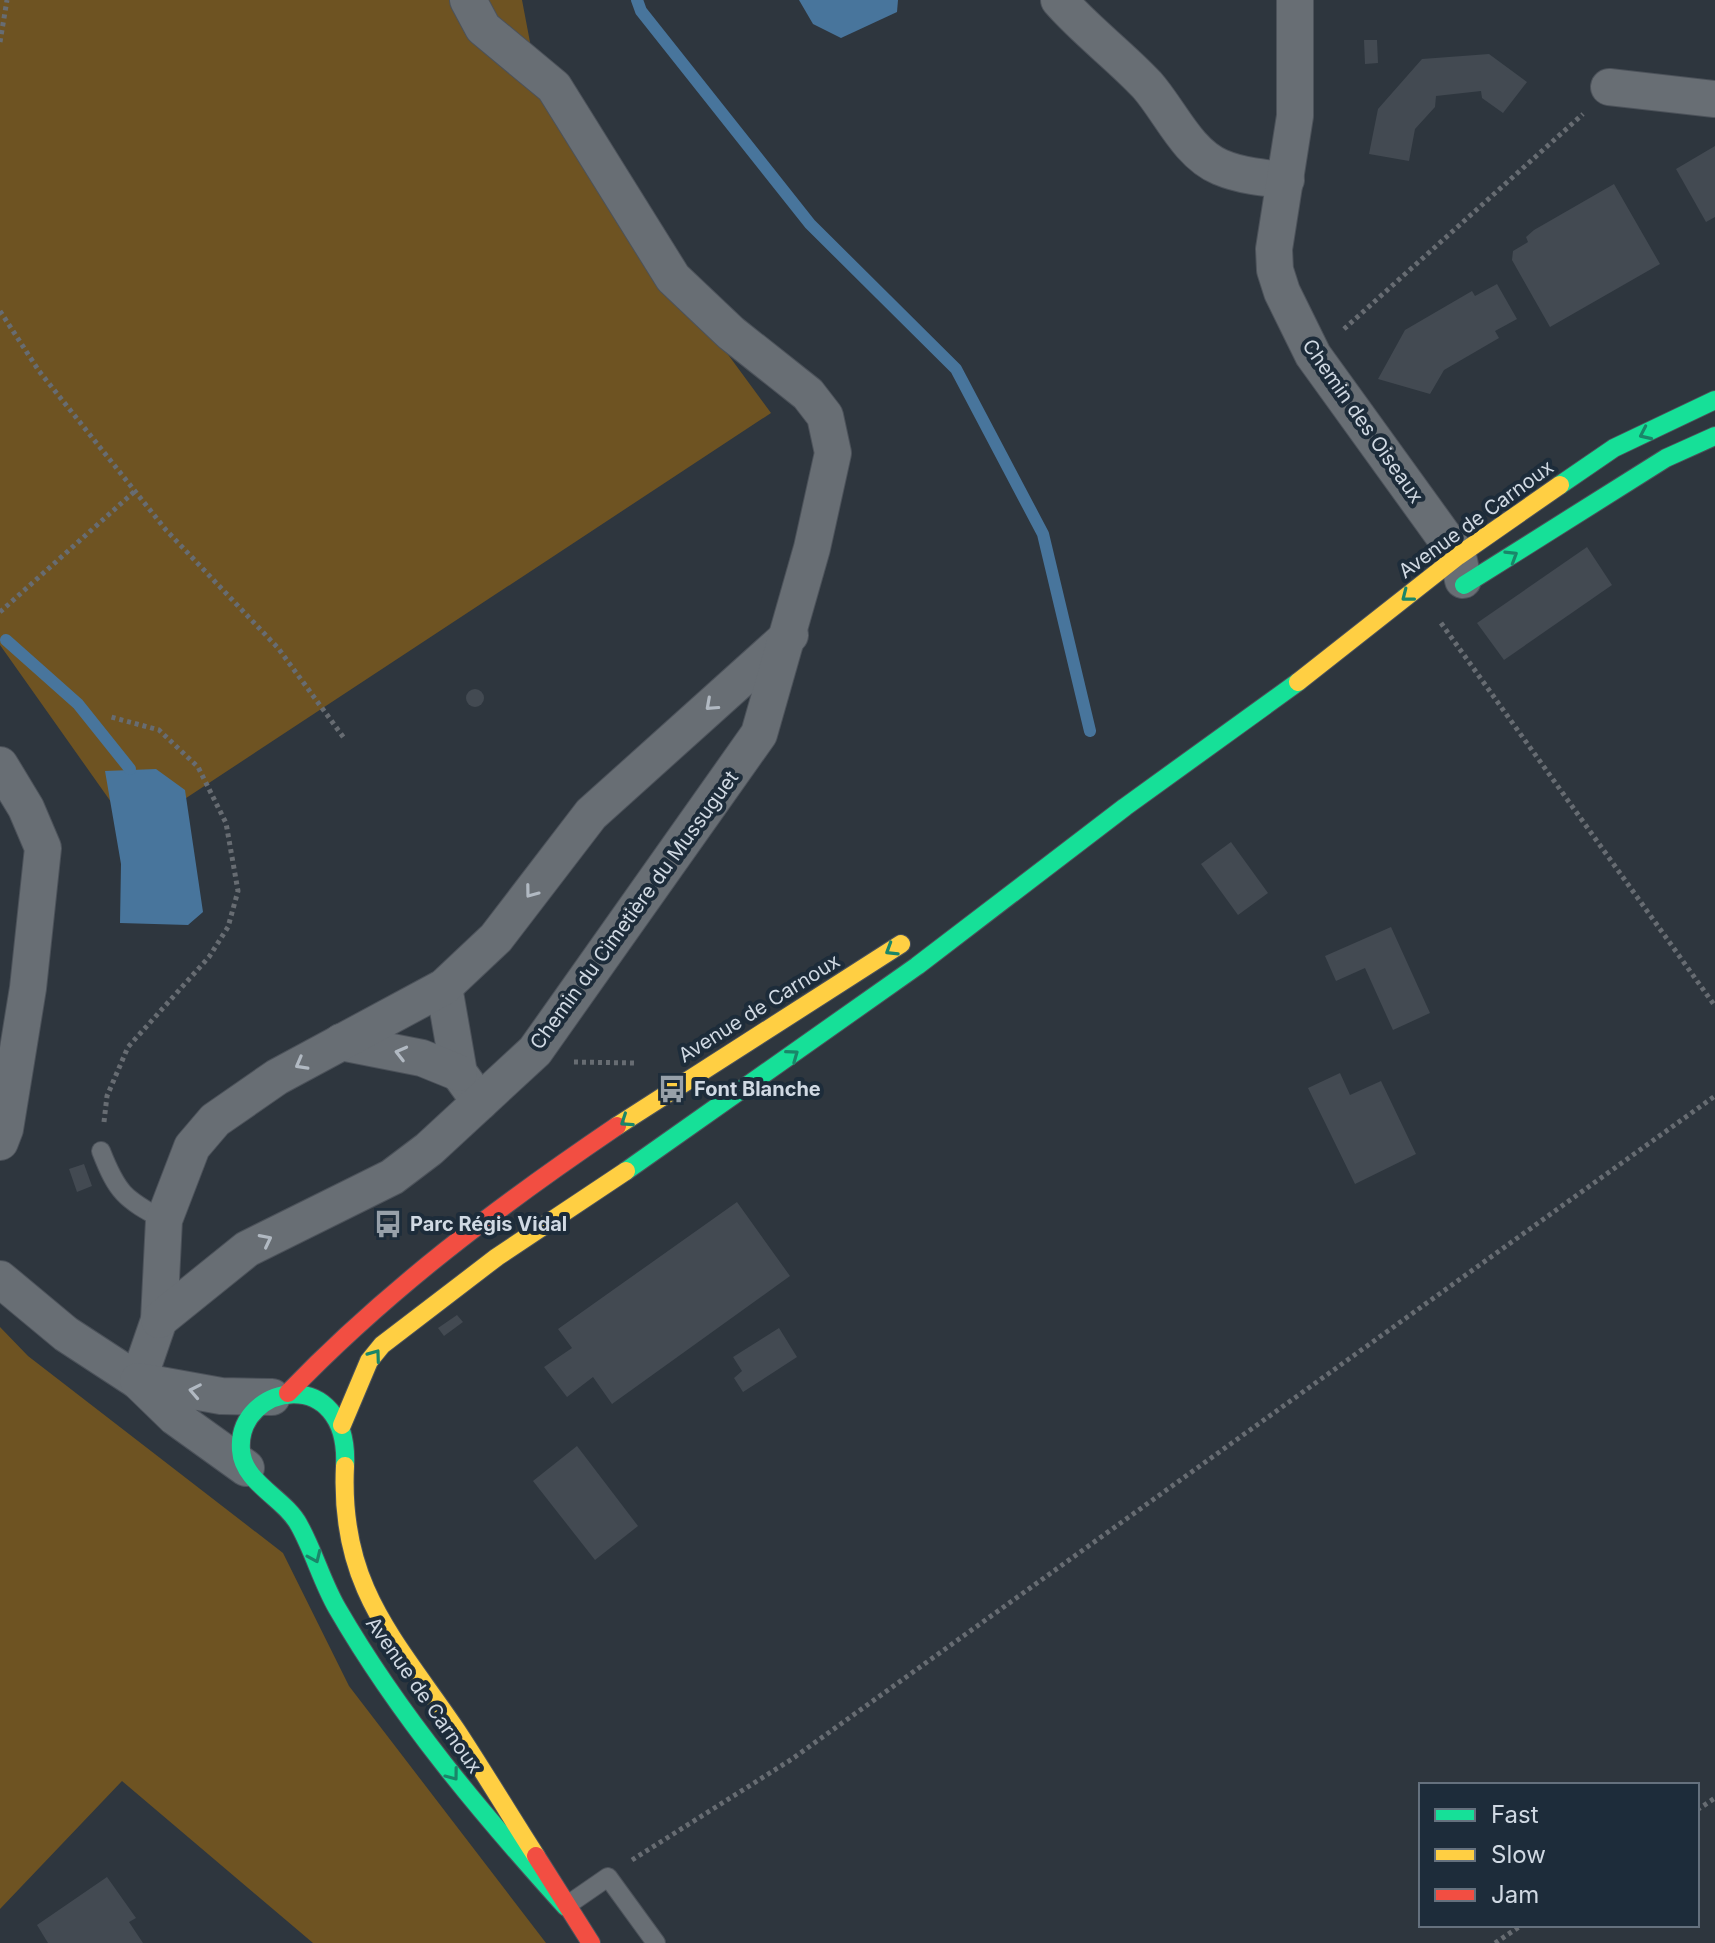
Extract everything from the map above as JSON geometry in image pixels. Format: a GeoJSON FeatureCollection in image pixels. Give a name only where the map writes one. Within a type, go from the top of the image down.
{"type":"FeatureCollection","features":[{"type":"Feature","properties":{"kind":"main road","name":"Avenue de Carnoux"},"geometry":{"type":"LineString","coordinates":[[1457,579],[1614,448],[1715,400]]}},
{"type":"Feature","properties":{"kind":"main road","name":"Avenue de Carnoux"},"geometry":{"type":"LineString","coordinates":[[591,1943],[458,1733],[372,1608],[348,1542],[343,1508],[342,1425],[369,1361],[382,1345],[497,1257],[716,1111],[1277,698],[1457,579],[1666,458],[1715,436]]}},
{"type":"Feature","properties":{"kind":"main road","name":"Avenue de Carnoux"},"geometry":{"type":"LineString","coordinates":[[1277,698],[1429,607]]}},
{"type":"Feature","properties":{"kind":"main road","name":"Avenue de Carnoux"},"geometry":{"type":"LineString","coordinates":[[965,905],[1125,807]]}},
{"type":"Feature","properties":{"kind":"main road","name":"Avenue de Carnoux"},"geometry":{"type":"LineString","coordinates":[[566,1907],[483,1815],[401,1705],[336,1607],[298,1522],[246,1468],[241,1450],[243,1432],[249,1417],[280,1395],[340,1337],[497,1209],[672,1089],[912,937]]}},
{"type":"Feature","properties":{"kind":"main road"},"geometry":{"type":"LineString","coordinates":[[280,1395],[320,1400],[342,1425]]}},
{"type":"Feature","properties":{"kind":"main road"},"geometry":{"type":"LineString","coordinates":[[323,1488],[344,1460]]}},
{"type":"Feature","properties":{"kind":"main road"},"geometry":{"type":"LineString","coordinates":[[272,1492],[298,1496]]}},
{"type":"Feature","properties":{"kind":"street","name":"Chemin du Cimetière du Mussuguet"},"geometry":{"type":"LineString","coordinates":[[159,1320],[247,1249],[392,1177],[429,1149],[535,1051],[759,734],[790,635],[833,453],[825,416],[808,394],[731,333],[673,278],[554,87],[483,28],[468,0]]}},
{"type":"Feature","properties":{"kind":"street"},"geometry":{"type":"LineString","coordinates":[[1059,0],[1087,33],[1147,86],[1201,156],[1232,171],[1257,178],[1286,180]]}},
{"type":"Feature","properties":{"kind":"street","name":"Chemin des Oiseaux"},"geometry":{"type":"LineString","coordinates":[[1295,6],[1295,116],[1274,249],[1275,270],[1313,355],[1457,579]]}},
{"type":"Feature","properties":{"kind":"street"},"geometry":{"type":"LineString","coordinates":[[1609,87],[1715,99]]}},
{"type":"Feature","properties":{"kind":"street"},"geometry":{"type":"LineString","coordinates":[[138,1381],[159,1320],[164,1220],[192,1147],[215,1120],[277,1077],[444,987],[496,938],[591,814],[790,635]]}},
{"type":"Feature","properties":{"kind":"street"},"geometry":{"type":"LineString","coordinates":[[744,675],[758,678],[767,685],[769,703]]}},
{"type":"Feature","properties":{"kind":"street"},"geometry":{"type":"LineString","coordinates":[[0,765],[26,808],[43,848],[28,988],[5,1129],[0,1142]]}},
{"type":"Feature","properties":{"kind":"street"},"geometry":{"type":"LineString","coordinates":[[444,987],[459,1073],[480,1102]]}},
{"type":"Feature","properties":{"kind":"street"},"geometry":{"type":"LineString","coordinates":[[341,1042],[422,1058],[459,1073]]}},
{"type":"Feature","properties":{"kind":"street"},"geometry":{"type":"LineString","coordinates":[[164,1220],[177,1244],[193,1258],[209,1264],[229,1263]]}},
{"type":"Feature","properties":{"kind":"street"},"geometry":{"type":"LineString","coordinates":[[0,1279],[66,1334],[138,1381],[175,1417],[246,1468]]}},
{"type":"Feature","properties":{"kind":"street"},"geometry":{"type":"LineString","coordinates":[[138,1381],[221,1396],[280,1395]]}},
{"type":"Feature","properties":{"kind":"lane"},"geometry":{"type":"LineString","coordinates":[[101,1151],[115,1187],[139,1207],[164,1220]]}},
{"type":"Feature","properties":{"kind":"lane"},"geometry":{"type":"LineString","coordinates":[[566,1907],[608,1877],[656,1943]]}},
{"type":"Feature","properties":{"kind":"path"},"geometry":{"type":"LineString","coordinates":[[0,42],[7,0]]}},
{"type":"Feature","properties":{"kind":"path"},"geometry":{"type":"LineString","coordinates":[[1313,355],[1559,139],[1609,87]]}},
{"type":"Feature","properties":{"kind":"path"},"geometry":{"type":"LineString","coordinates":[[0,311],[39,371],[166,530],[278,648],[344,738]]}},
{"type":"Feature","properties":{"kind":"path"},"geometry":{"type":"LineString","coordinates":[[0,612],[135,491]]}},
{"type":"Feature","properties":{"kind":"path"},"geometry":{"type":"LineString","coordinates":[[1429,607],[1715,1006]]}},
{"type":"Feature","properties":{"kind":"path"},"geometry":{"type":"LineString","coordinates":[[101,1151],[107,1096],[128,1047],[209,957],[228,927],[238,891],[226,823],[198,767],[159,730],[111,717]]}},
{"type":"Feature","properties":{"kind":"path"},"geometry":{"type":"LineString","coordinates":[[535,1051],[593,1065],[625,1061],[639,1063],[646,1071]]}},
{"type":"Feature","properties":{"kind":"path"},"geometry":{"type":"LineString","coordinates":[[608,1877],[792,1759],[1715,1096]]}},
{"type":"Feature","properties":{"kind":"path"},"geometry":{"type":"LineString","coordinates":[[1495,1943],[1519,1927]]}},
{"type":"Feature","properties":{"kind":"shaded area"},"geometry":{"type":"Polygon","coordinates":[[[0,0],[522,0],[541,100],[771,413],[133,833],[0,645],[0,0]]]}},
{"type":"Feature","properties":{"kind":"shaded area"},"geometry":{"type":"Polygon","coordinates":[[[0,1327],[28,1356],[283,1553],[349,1686],[546,1943],[313,1943],[122,1781],[0,1909],[0,1327]]]}},
{"type":"Feature","properties":{"kind":"water"},"geometry":{"type":"Polygon","coordinates":[[[799,0],[898,0],[897,12],[841,38],[813,24],[799,0]]]}},
{"type":"Feature","properties":{"kind":"water"},"geometry":{"type":"Polygon","coordinates":[[[156,769],[185,790],[203,912],[188,925],[120,923],[121,864],[105,771],[156,769]]]}},
{"type":"Feature","properties":{"kind":"building"},"geometry":{"type":"Polygon","coordinates":[[[1364,40],[1377,40],[1378,63],[1365,64],[1364,40]]]}},
{"type":"Feature","properties":{"kind":"building"},"geometry":{"type":"Polygon","coordinates":[[[1489,54],[1527,82],[1503,113],[1482,98],[1481,91],[1436,96],[1435,107],[1415,129],[1409,161],[1369,154],[1378,109],[1422,59],[1489,54]]]}},
{"type":"Feature","properties":{"kind":"building"},"geometry":{"type":"Polygon","coordinates":[[[1715,146],[1715,217],[1706,222],[1676,169],[1715,146]]]}},
{"type":"Feature","properties":{"kind":"building"},"geometry":{"type":"Polygon","coordinates":[[[1614,184],[1660,264],[1550,327],[1512,260],[1513,251],[1528,242],[1526,237],[1534,230],[1614,184]]]}},
{"type":"Feature","properties":{"kind":"building"},"geometry":{"type":"Polygon","coordinates":[[[1497,284],[1517,319],[1495,331],[1499,338],[1444,370],[1430,394],[1378,379],[1405,330],[1472,291],[1475,296],[1497,284]]]}},
{"type":"Feature","properties":{"kind":"building"},"geometry":{"type":"Polygon","coordinates":[[[1587,547],[1612,585],[1504,660],[1477,623],[1587,547]]]}},
{"type":"Feature","properties":{"kind":"building"},"geometry":{"type":"Polygon","coordinates":[[[475,689],[484,698],[475,707],[466,698],[475,689]]]}},
{"type":"Feature","properties":{"kind":"building"},"geometry":{"type":"Polygon","coordinates":[[[1231,842],[1268,893],[1238,915],[1201,864],[1231,842]]]}},
{"type":"Feature","properties":{"kind":"building"},"geometry":{"type":"Polygon","coordinates":[[[1391,927],[1430,1013],[1393,1030],[1365,968],[1336,981],[1325,956],[1391,927]]]}},
{"type":"Feature","properties":{"kind":"building"},"geometry":{"type":"Polygon","coordinates":[[[1340,1073],[1350,1095],[1381,1081],[1416,1154],[1355,1184],[1308,1088],[1340,1073]]]}},
{"type":"Feature","properties":{"kind":"building"},"geometry":{"type":"Polygon","coordinates":[[[84,1164],[92,1186],[77,1192],[69,1169],[84,1164]]]}},
{"type":"Feature","properties":{"kind":"building"},"geometry":{"type":"Polygon","coordinates":[[[737,1202],[790,1276],[612,1404],[593,1377],[567,1397],[544,1367],[572,1348],[558,1329],[737,1202]]]}},
{"type":"Feature","properties":{"kind":"building"},"geometry":{"type":"Polygon","coordinates":[[[395,1212],[400,1221],[380,1232],[375,1224],[395,1212]]]}},
{"type":"Feature","properties":{"kind":"building"},"geometry":{"type":"Polygon","coordinates":[[[457,1315],[463,1322],[444,1336],[438,1328],[457,1315]]]}},
{"type":"Feature","properties":{"kind":"building"},"geometry":{"type":"Polygon","coordinates":[[[779,1328],[797,1357],[743,1392],[734,1378],[742,1371],[733,1357],[779,1328]]]}},
{"type":"Feature","properties":{"kind":"building"},"geometry":{"type":"Polygon","coordinates":[[[577,1446],[638,1526],[595,1560],[533,1481],[577,1446]]]}},
{"type":"Feature","properties":{"kind":"building"},"geometry":{"type":"Polygon","coordinates":[[[107,1877],[136,1918],[129,1922],[143,1943],[48,1943],[37,1925],[107,1877]]]}},
{"type":"Feature","properties":{"kind":"waterway"},"geometry":{"type":"LineString","coordinates":[[637,0],[641,11],[810,224],[956,369],[1043,534],[1090,731]]}},
{"type":"Feature","properties":{"kind":"waterway"},"geometry":{"type":"LineString","coordinates":[[6,640],[78,704],[130,769]]}},
{"type":"Feature","properties":{"kind":"traffic: fast"},"geometry":{"type":"LineString","coordinates":[[1560,485],[1614,448],[1715,400]]}},
{"type":"Feature","properties":{"kind":"traffic: fast"},"geometry":{"type":"LineString","coordinates":[[1464,585],[1666,458],[1715,436]]}},
{"type":"Feature","properties":{"kind":"traffic: fast"},"geometry":{"type":"LineString","coordinates":[[626,1171],[917,966],[1125,807],[1298,682]]}},
{"type":"Feature","properties":{"kind":"traffic: fast"},"geometry":{"type":"LineString","coordinates":[[345,1466],[342,1433],[330,1411],[313,1398],[293,1394],[273,1398],[256,1410],[244,1427],[243,1462],[257,1481],[293,1515],[337,1608],[361,1648],[444,1764],[566,1907]]}},
{"type":"Feature","properties":{"kind":"traffic: slow"},"geometry":{"type":"LineString","coordinates":[[1298,682],[1458,556],[1560,485]]}},
{"type":"Feature","properties":{"kind":"traffic: slow"},"geometry":{"type":"LineString","coordinates":[[617,1126],[901,944]]}},
{"type":"Feature","properties":{"kind":"traffic: slow"},"geometry":{"type":"LineString","coordinates":[[342,1425],[369,1361],[382,1345],[497,1257],[626,1171]]}},
{"type":"Feature","properties":{"kind":"traffic: slow"},"geometry":{"type":"LineString","coordinates":[[345,1466],[351,1545],[375,1609],[536,1856]]}},
{"type":"Feature","properties":{"kind":"traffic: jam"},"geometry":{"type":"LineString","coordinates":[[288,1393],[404,1284],[487,1218],[617,1126]]}},
{"type":"Feature","properties":{"kind":"traffic: jam"},"geometry":{"type":"LineString","coordinates":[[536,1856],[591,1943]]}},
{"type":"Feature","properties":{"kind":"place","name":"Font Blanche"},"geometry":{"type":"Point","coordinates":[672,1089]}},
{"type":"Feature","properties":{"kind":"place","name":"Parc Régis Vidal"},"geometry":{"type":"Point","coordinates":[388,1224]}}]}
